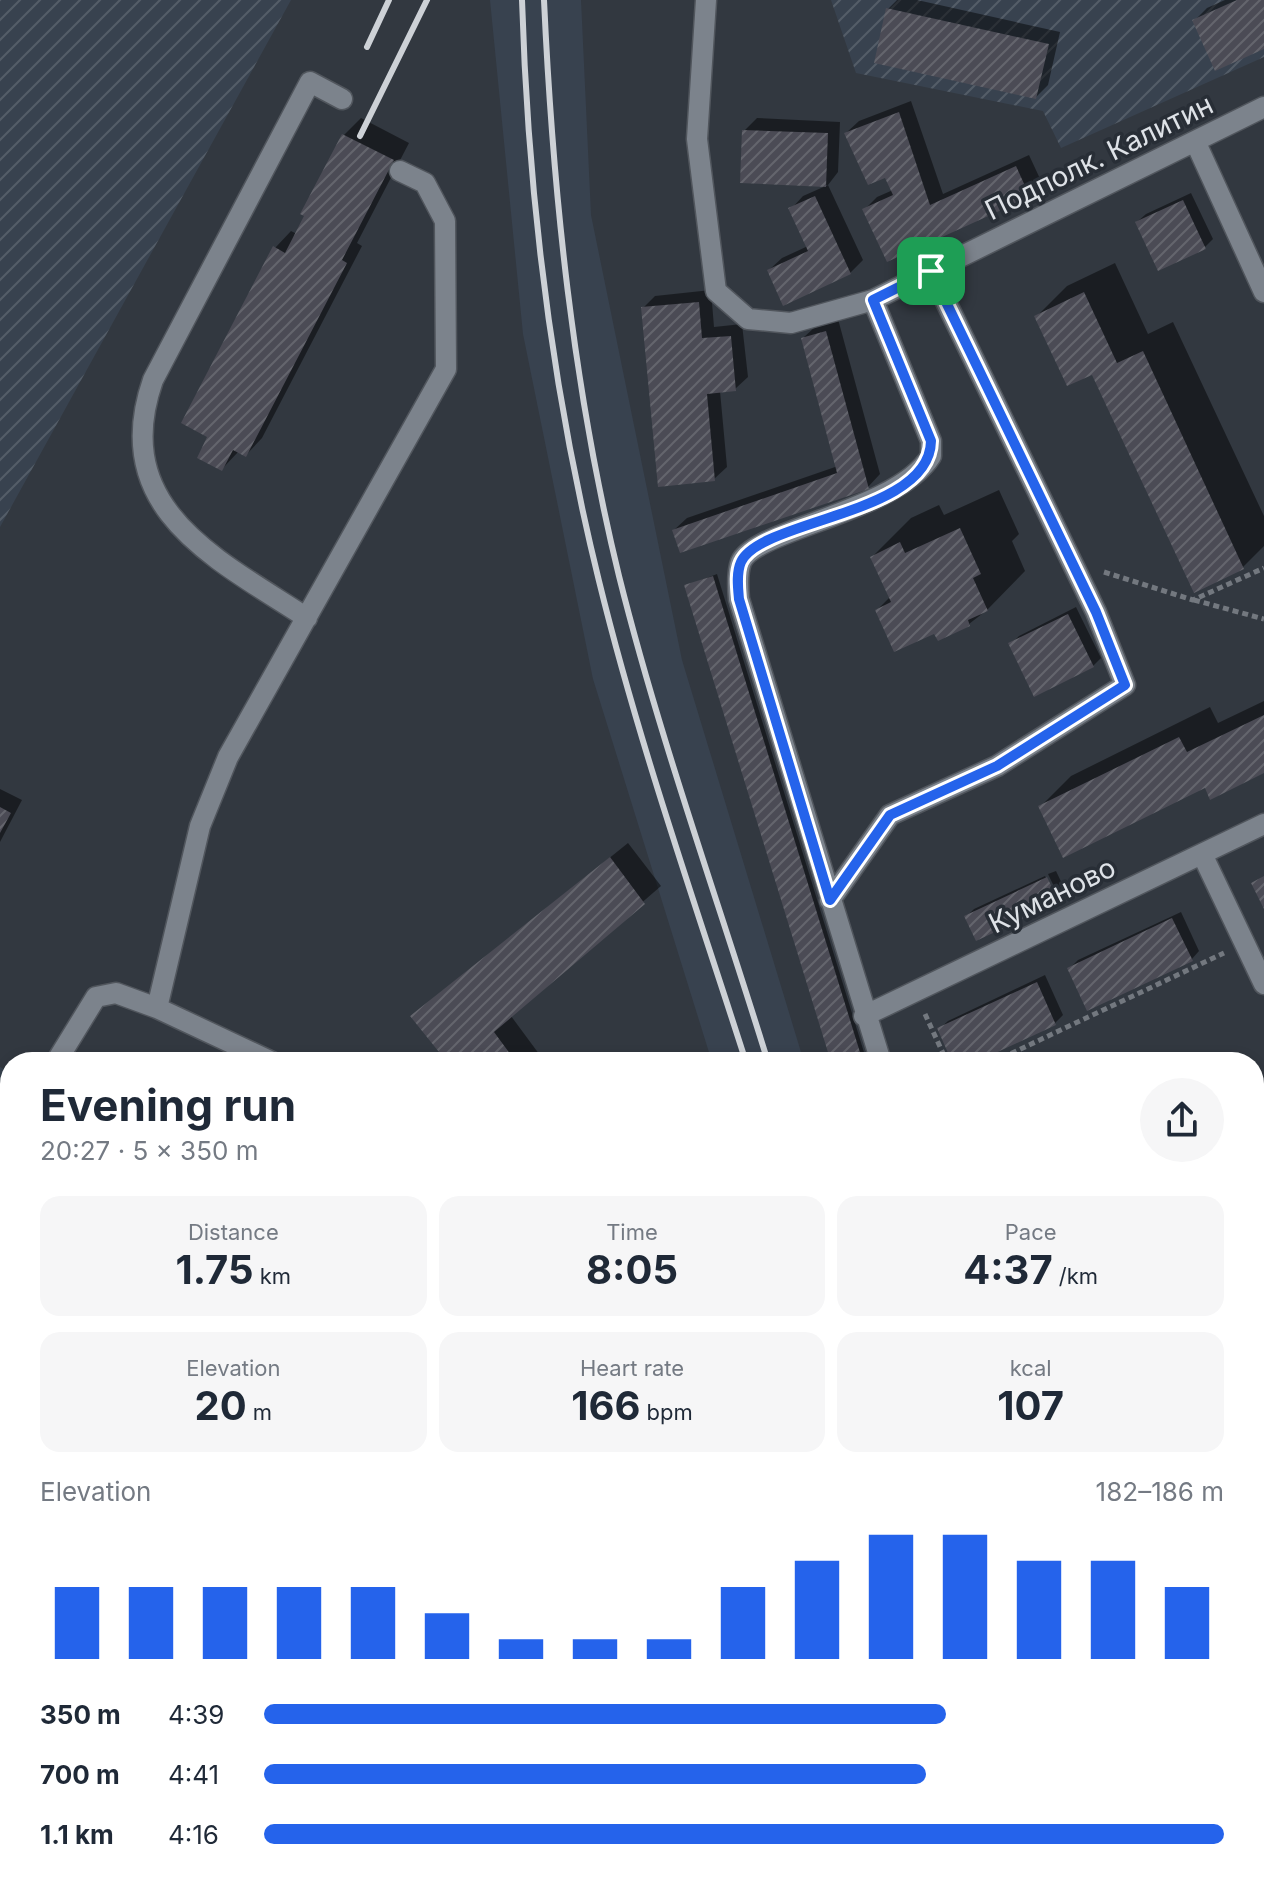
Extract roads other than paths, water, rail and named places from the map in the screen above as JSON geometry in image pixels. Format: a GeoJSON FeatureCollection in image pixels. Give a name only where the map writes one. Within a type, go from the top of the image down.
{"type":"FeatureCollection","features":[{"type":"Feature","properties":{"kind":"street","name":"Подполк. Калитин"},"geometry":{"type":"LineString","coordinates":[[706,0],[697,139],[716,291],[748,319],[791,323],[873,300],[1264,107]]}},
{"type":"Feature","properties":{"kind":"street"},"geometry":{"type":"LineString","coordinates":[[307,618],[209,554],[178,526],[158,500],[143,437],[144,406],[153,380],[310,82],[342,99]]}},
{"type":"Feature","properties":{"kind":"street"},"geometry":{"type":"LineString","coordinates":[[1195,141],[1264,292]]}},
{"type":"Feature","properties":{"kind":"street"},"geometry":{"type":"LineString","coordinates":[[157,1008],[200,826],[228,757],[446,369],[445,221],[425,183],[400,171]]}},
{"type":"Feature","properties":{"kind":"street"},"geometry":{"type":"LineString","coordinates":[[830,900],[890,815],[997,766],[1125,685],[1073,562],[931,271]]}},
{"type":"Feature","properties":{"kind":"street"},"geometry":{"type":"LineString","coordinates":[[873,300],[931,441],[931,456],[923,469],[873,501],[758,546],[742,561],[738,581],[739,599],[877,1052]]}},
{"type":"Feature","properties":{"kind":"street","name":"Куманово"},"geometry":{"type":"LineString","coordinates":[[864,1016],[1264,824]]}},
{"type":"Feature","properties":{"kind":"street"},"geometry":{"type":"LineString","coordinates":[[1202,854],[1264,984]]}},
{"type":"Feature","properties":{"kind":"street"},"geometry":{"type":"LineString","coordinates":[[62,1052],[96,997],[116,993],[157,1008],[251,1052]]}},
{"type":"Feature","properties":{"kind":"railway"},"geometry":{"type":"LineString","coordinates":[[367,47],[389,0]]}},
{"type":"Feature","properties":{"kind":"railway"},"geometry":{"type":"LineString","coordinates":[[360,136],[427,0]]}},
{"type":"Feature","properties":{"kind":"railway"},"geometry":{"type":"LineString","coordinates":[[522,0],[530,146],[545,292],[582,509],[632,703],[743,1052]]}},
{"type":"Feature","properties":{"kind":"railway"},"geometry":{"type":"LineString","coordinates":[[544,0],[553,145],[568,290],[577,362],[603,505],[653,698],[765,1052]]}}]}
